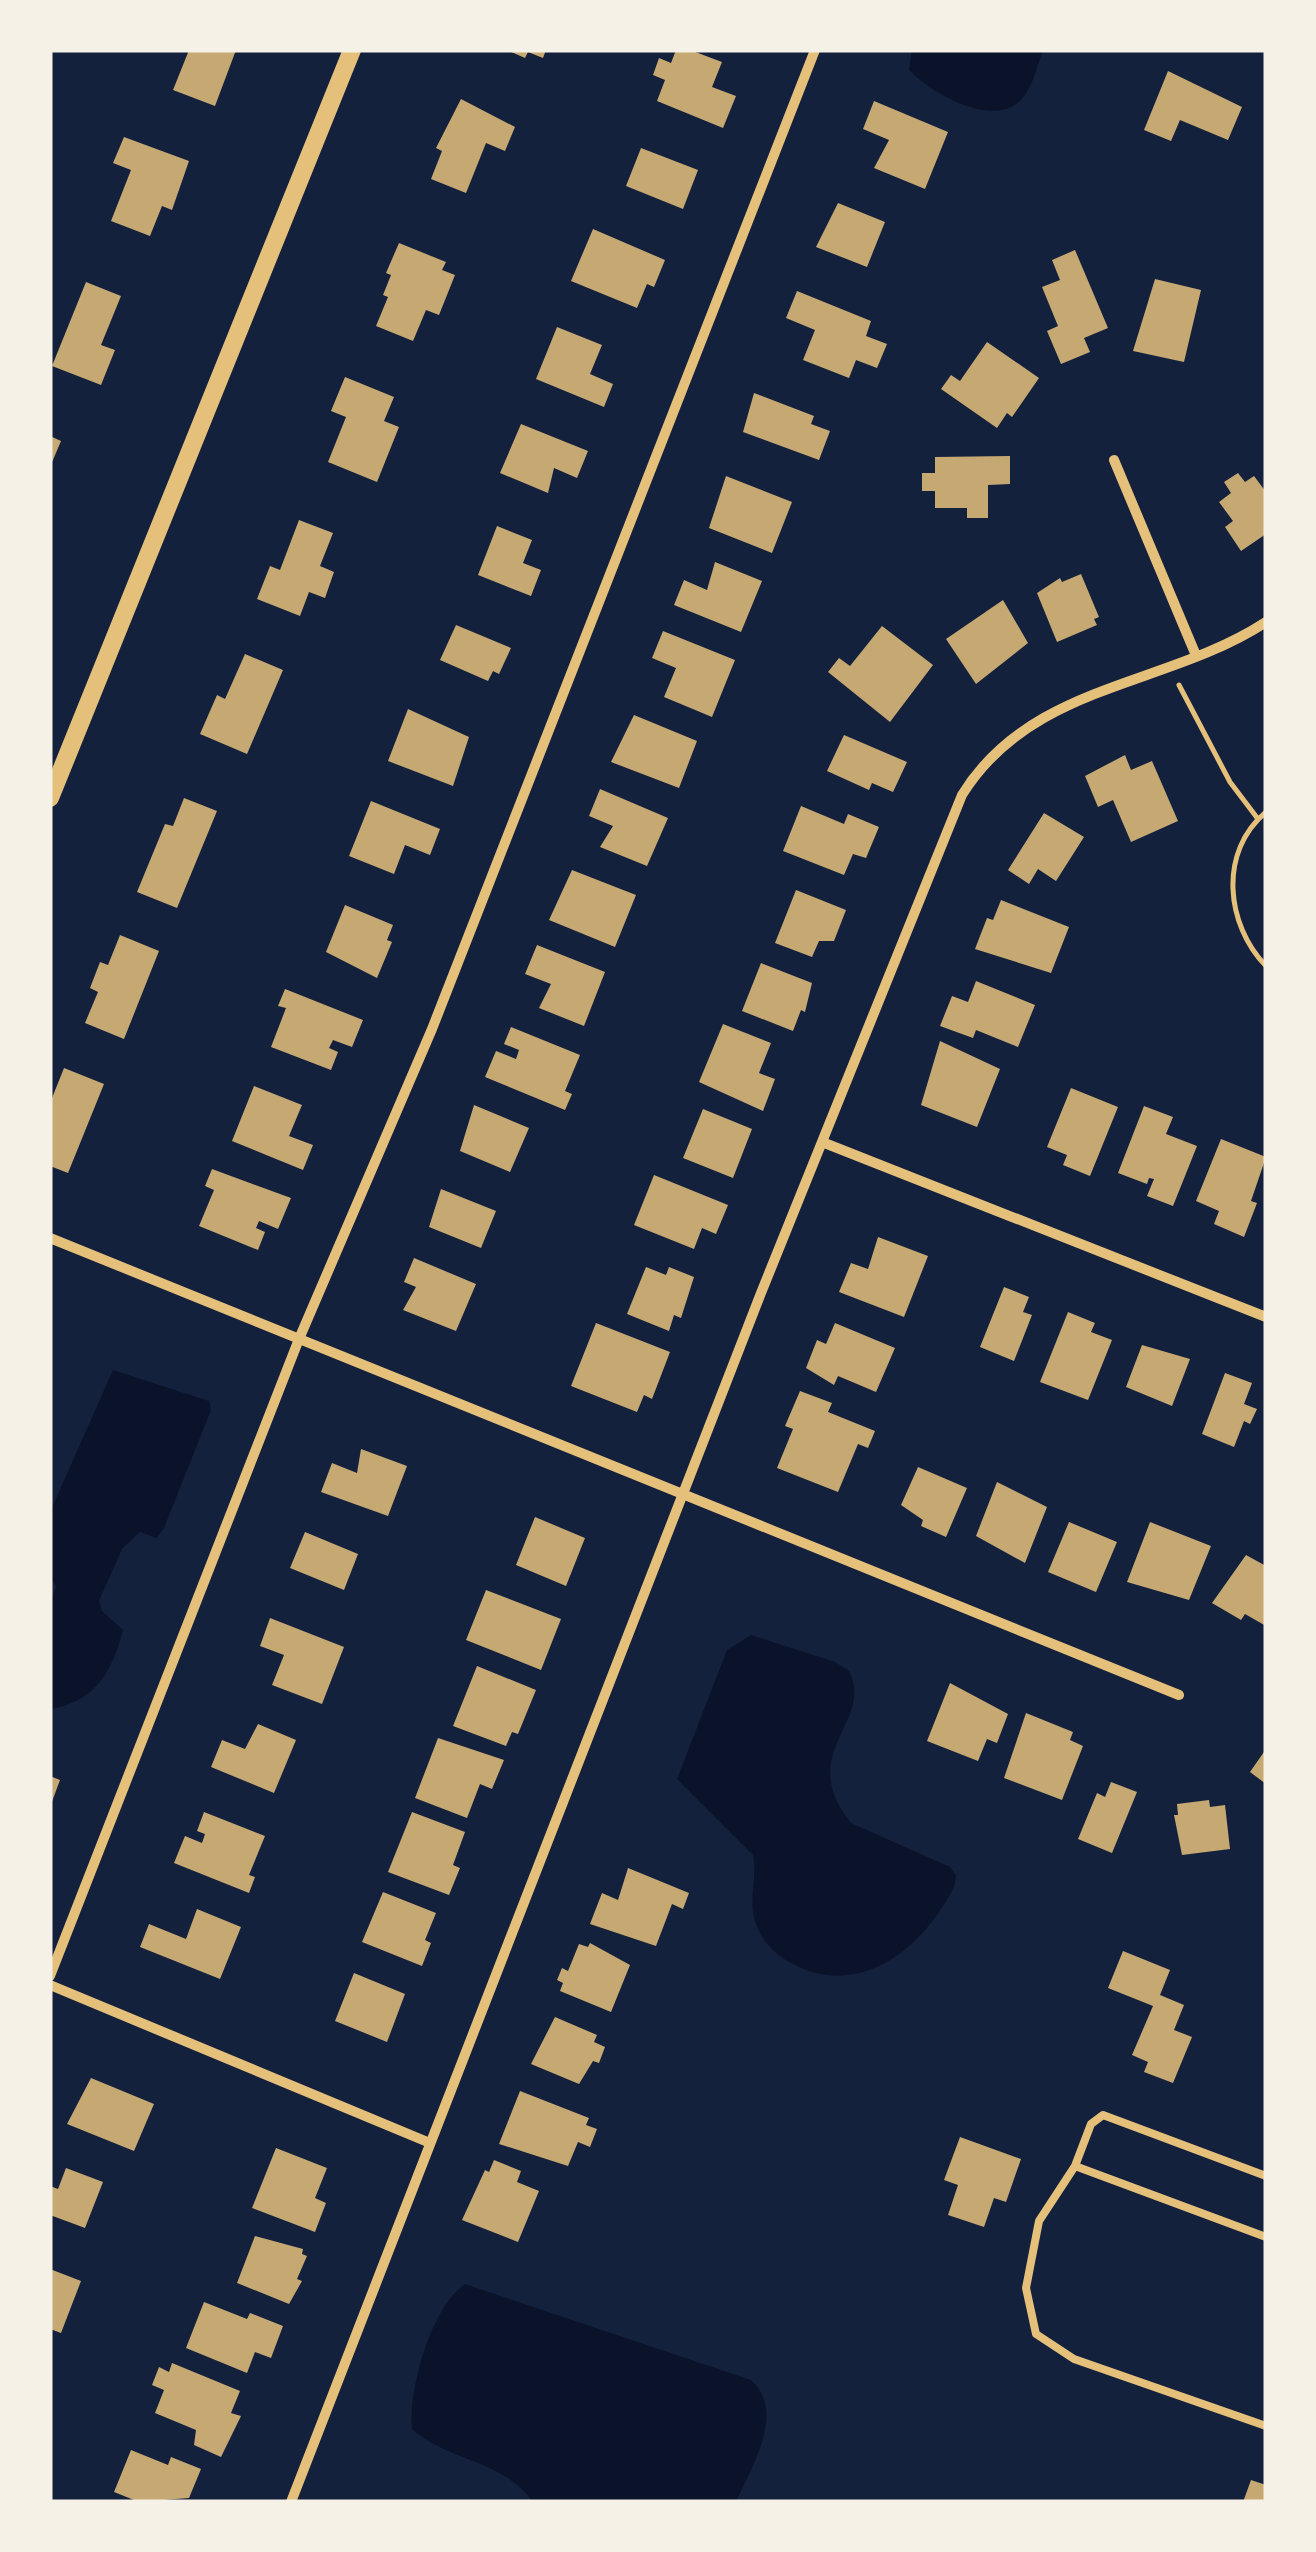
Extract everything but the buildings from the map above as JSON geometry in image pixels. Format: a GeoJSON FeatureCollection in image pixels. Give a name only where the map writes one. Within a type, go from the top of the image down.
{"type":"FeatureCollection","features":[{"type":"Feature","properties":{"kind":"street"},"geometry":{"type":"LineString","coordinates":[[50,798],[352,50]]}},
{"type":"Feature","properties":{"kind":"street"},"geometry":{"type":"LineString","coordinates":[[50,1976],[298,1339],[432,1029],[816,50]]}},
{"type":"Feature","properties":{"kind":"street"},"geometry":{"type":"LineString","coordinates":[[1114,460],[1195,654]]}},
{"type":"Feature","properties":{"kind":"street"},"geometry":{"type":"LineString","coordinates":[[291,2502],[822,1142],[952,817],[969,784],[997,751],[1030,725],[1266,622]]}},
{"type":"Feature","properties":{"kind":"street"},"geometry":{"type":"LineString","coordinates":[[822,1142],[1266,1317]]}},
{"type":"Feature","properties":{"kind":"street"},"geometry":{"type":"LineString","coordinates":[[50,1238],[1179,1695]]}},
{"type":"Feature","properties":{"kind":"street"},"geometry":{"type":"LineString","coordinates":[[50,1985],[430,2143]]}},
{"type":"Feature","properties":{"kind":"lane"},"geometry":{"type":"LineString","coordinates":[[1266,2176],[1103,2115],[1092,2124],[1074,2166],[1039,2221],[1026,2288],[1036,2334],[1074,2359],[1266,2426]]}},
{"type":"Feature","properties":{"kind":"lane"},"geometry":{"type":"LineString","coordinates":[[1074,2166],[1266,2237]]}},
{"type":"Feature","properties":{"kind":"path"},"geometry":{"type":"LineString","coordinates":[[1169,664],[1230,782],[1258,819]]}},
{"type":"Feature","properties":{"kind":"path"},"geometry":{"type":"LineString","coordinates":[[1266,812],[1240,848],[1232,884],[1236,919],[1251,951],[1266,966]]}},
{"type":"Feature","properties":{"kind":"water"},"geometry":{"type":"Polygon","coordinates":[[[912,50],[1043,50],[1032,83],[1021,100],[994,111],[962,105],[919,79],[909,70],[912,50]]]}},
{"type":"Feature","properties":{"kind":"water"},"geometry":{"type":"Polygon","coordinates":[[[113,1370],[209,1401],[211,1410],[164,1528],[157,1538],[140,1532],[122,1549],[99,1601],[102,1611],[123,1630],[107,1671],[91,1692],[51,1709],[50,1603],[56,1587],[50,1576],[50,1512],[113,1370]]]}},
{"type":"Feature","properties":{"kind":"water"},"geometry":{"type":"Polygon","coordinates":[[[751,1635],[835,1662],[849,1671],[854,1690],[852,1707],[832,1757],[830,1777],[836,1798],[851,1823],[950,1867],[956,1875],[941,1909],[912,1944],[895,1957],[856,1974],[813,1972],[774,1952],[753,1916],[753,1855],[677,1779],[727,1650],[751,1635]]]}},
{"type":"Feature","properties":{"kind":"water"},"geometry":{"type":"Polygon","coordinates":[[[465,2284],[751,2380],[761,2393],[766,2423],[757,2456],[736,2502],[533,2502],[507,2477],[426,2440],[412,2429],[414,2393],[424,2350],[442,2311],[465,2284]]]}}]}
